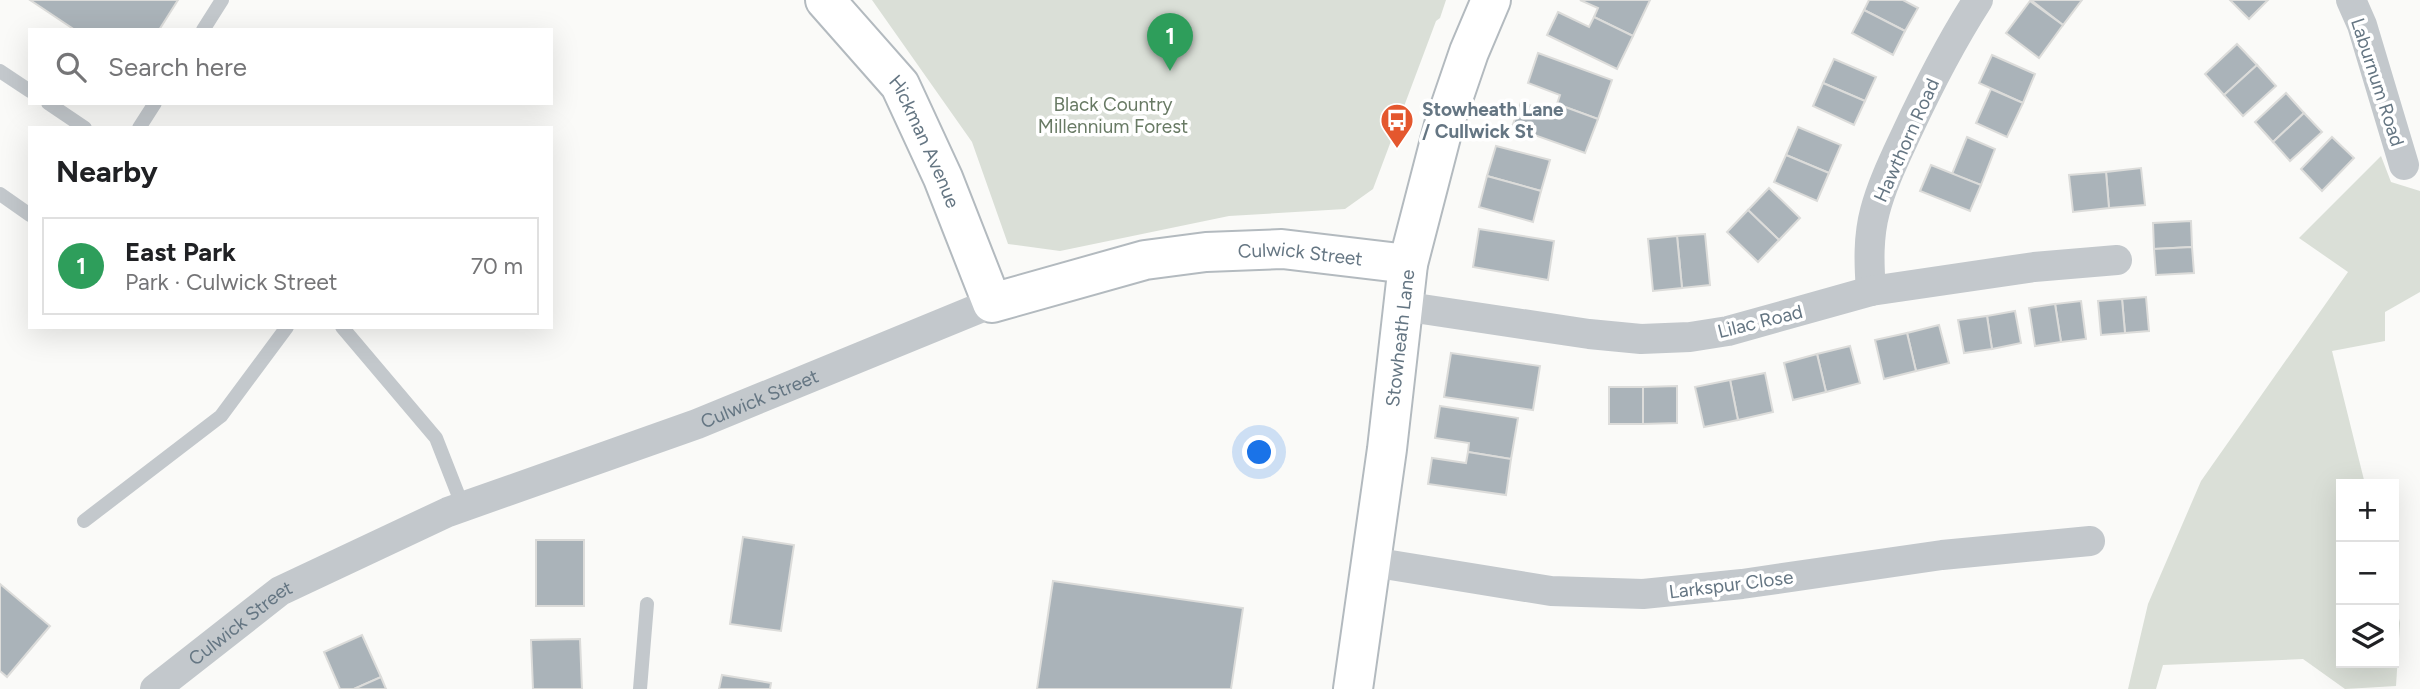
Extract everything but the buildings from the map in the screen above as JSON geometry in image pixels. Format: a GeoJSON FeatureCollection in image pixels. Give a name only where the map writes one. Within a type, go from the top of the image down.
{"type":"FeatureCollection","features":[{"type":"Feature","properties":{"kind":"street","name":"Hickman Avenue"},"geometry":{"type":"LineString","coordinates":[[825,0],[900,85],[943,178],[992,303]]}},
{"type":"Feature","properties":{"kind":"street","name":"Stowheath Lane"},"geometry":{"type":"LineString","coordinates":[[1353,689],[1388,449],[1408,264],[1444,124],[1469,52],[1492,0]]}},
{"type":"Feature","properties":{"kind":"street","name":"Hawthorn Road"},"geometry":{"type":"LineString","coordinates":[[1871,291],[1868,258],[1874,212],[1890,169],[1922,100],[1978,0]]}},
{"type":"Feature","properties":{"kind":"street","name":"Laburnum Road"},"geometry":{"type":"LineString","coordinates":[[2351,0],[2362,25],[2404,165]]}},
{"type":"Feature","properties":{"kind":"street","name":"Culwick Street"},"geometry":{"type":"LineString","coordinates":[[155,689],[281,591],[463,507],[697,424],[992,303],[1145,260],[1206,252],[1282,249],[1408,264]]}},
{"type":"Feature","properties":{"kind":"street","name":"Lilac Road"},"geometry":{"type":"LineString","coordinates":[[1402,306],[1589,334],[1690,337],[1728,331],[1871,291],[2034,267],[2117,260]]}},
{"type":"Feature","properties":{"kind":"street","name":"Larkspur Close"},"geometry":{"type":"LineString","coordinates":[[1372,562],[1551,591],[1643,594],[1742,584],[1942,555],[2090,541]]}},
{"type":"Feature","properties":{"kind":"lane"},"geometry":{"type":"LineString","coordinates":[[204,28],[222,0]]}},
{"type":"Feature","properties":{"kind":"lane"},"geometry":{"type":"LineString","coordinates":[[0,71],[28,90]]}},
{"type":"Feature","properties":{"kind":"lane"},"geometry":{"type":"LineString","coordinates":[[51,105],[82,126]]}},
{"type":"Feature","properties":{"kind":"lane"},"geometry":{"type":"LineString","coordinates":[[140,126],[154,105]]}},
{"type":"Feature","properties":{"kind":"lane"},"geometry":{"type":"LineString","coordinates":[[0,194],[28,214]]}},
{"type":"Feature","properties":{"kind":"lane"},"geometry":{"type":"LineString","coordinates":[[84,521],[221,416],[286,329]]}},
{"type":"Feature","properties":{"kind":"lane"},"geometry":{"type":"LineString","coordinates":[[344,329],[436,438],[463,507]]}},
{"type":"Feature","properties":{"kind":"lane"},"geometry":{"type":"LineString","coordinates":[[640,689],[647,604]]}},
{"type":"Feature","properties":{"kind":"green space","name":"Black Country Millennium Forest"},"geometry":{"type":"Polygon","coordinates":[[[872,0],[1446,0],[1373,189],[1345,209],[1229,216],[1060,251],[1008,244],[972,142],[872,0]]]}},
{"type":"Feature","properties":{"kind":"green space"},"geometry":{"type":"Polygon","coordinates":[[[2381,156],[2391,182],[2420,191],[2420,292],[2385,312],[2385,341],[2332,351],[2364,479],[2336,479],[2336,668],[2397,668],[2396,686],[2345,689],[2303,659],[2163,665],[2156,689],[2128,689],[2148,604],[2201,481],[2348,272],[2299,238],[2381,156]]]}},
{"type":"Feature","properties":{"kind":"place","name":"East Park"},"geometry":{"type":"Point","coordinates":[1170,71]}},
{"type":"Feature","properties":{"kind":"place","name":"Stowheath Lane / Cullwick St"},"geometry":{"type":"Point","coordinates":[1397,150]}}]}
